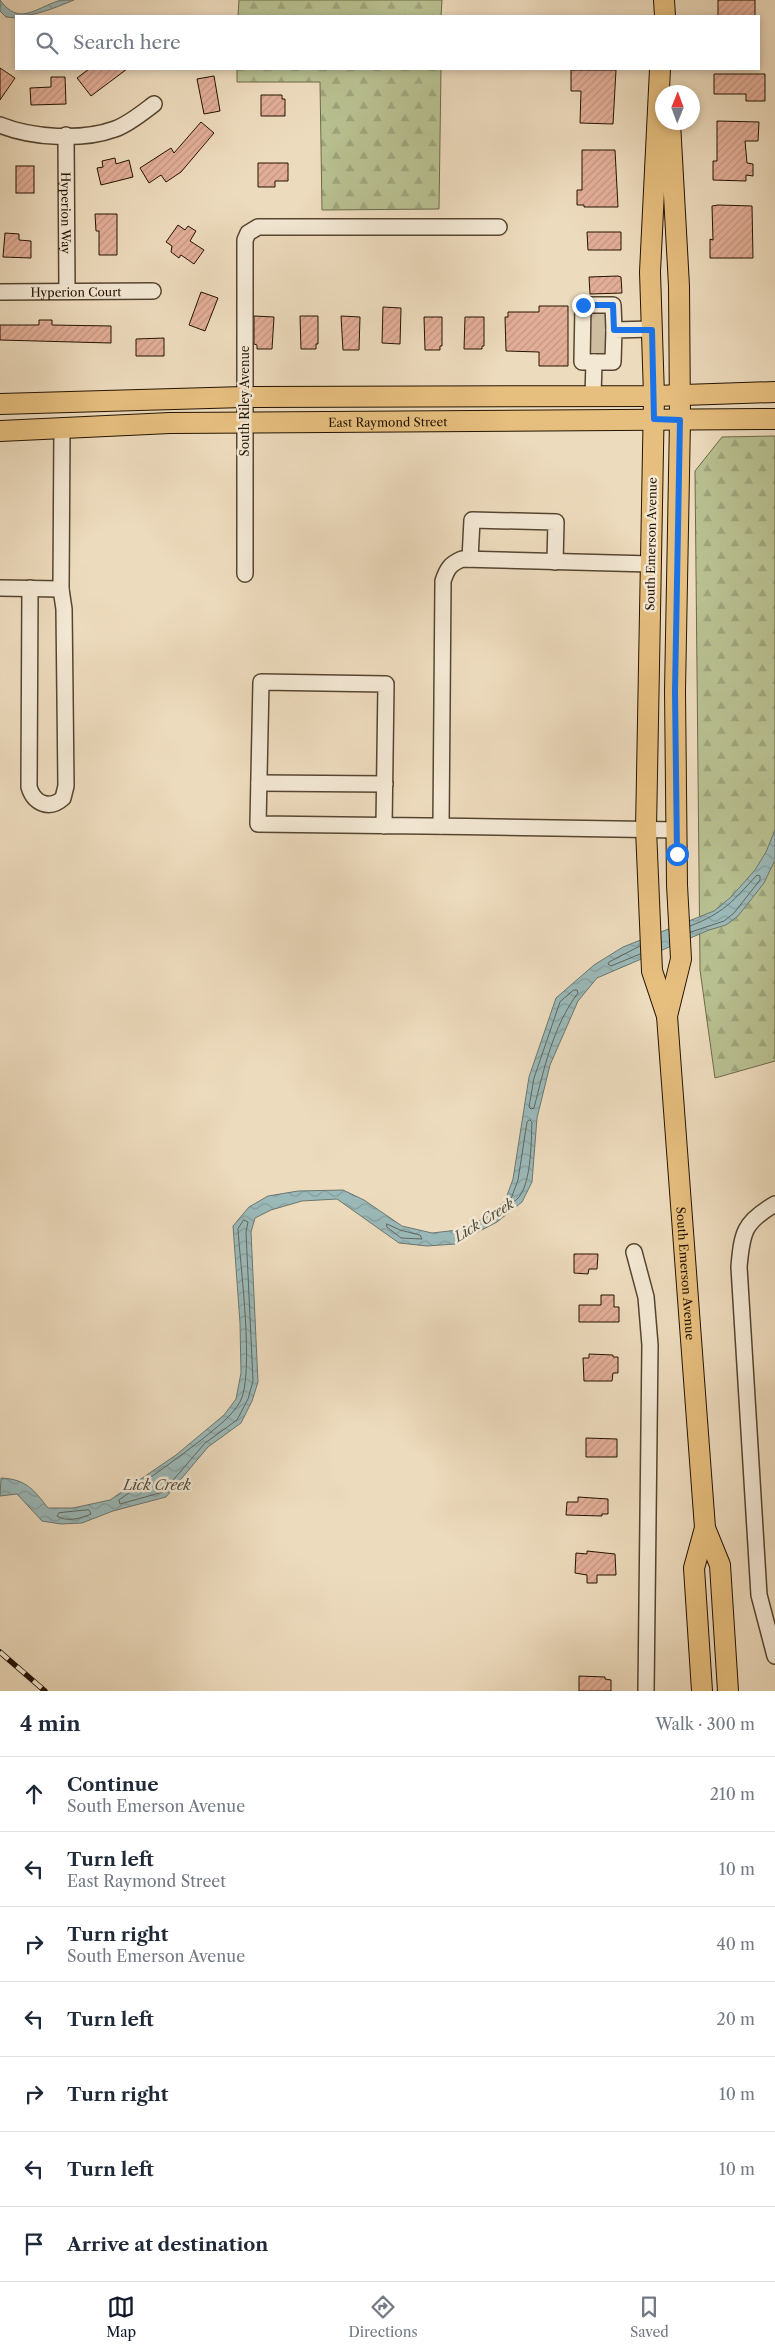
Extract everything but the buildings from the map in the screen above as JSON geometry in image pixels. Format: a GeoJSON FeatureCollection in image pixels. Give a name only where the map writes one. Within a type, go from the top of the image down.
{"type":"FeatureCollection","features":[{"type":"Feature","properties":{"kind":"main road"},"geometry":{"type":"LineString","coordinates":[[664,0],[664,15]]}},
{"type":"Feature","properties":{"kind":"main road","name":"South Emerson Avenue"},"geometry":{"type":"LineString","coordinates":[[660,70],[650,272],[654,419],[646,829],[649,916],[652,971],[667,1016],[705,1528],[720,1565],[728,1691]]}},
{"type":"Feature","properties":{"kind":"main road"},"geometry":{"type":"LineString","coordinates":[[668,70],[669,85]]}},
{"type":"Feature","properties":{"kind":"main road","name":"South Emerson Avenue"},"geometry":{"type":"LineString","coordinates":[[667,1016],[681,959],[678,904],[675,691],[680,420],[679,286],[670,130]]}},
{"type":"Feature","properties":{"kind":"main road","name":"East Raymond Street"},"geometry":{"type":"LineString","coordinates":[[0,404],[244,396],[654,396],[775,392]]}},
{"type":"Feature","properties":{"kind":"main road","name":"East Raymond Street"},"geometry":{"type":"LineString","coordinates":[[0,431],[244,423],[775,419]]}},
{"type":"Feature","properties":{"kind":"main road","name":"South Emerson Avenue"},"geometry":{"type":"LineString","coordinates":[[702,1691],[694,1568],[705,1528]]}},
{"type":"Feature","properties":{"kind":"street"},"geometry":{"type":"LineString","coordinates":[[0,125],[28,134],[97,134],[115,129],[154,104]]}},
{"type":"Feature","properties":{"kind":"street","name":"Hyperion Way"},"geometry":{"type":"LineString","coordinates":[[66,135],[67,291]]}},
{"type":"Feature","properties":{"kind":"street","name":"South Riley Avenue"},"geometry":{"type":"LineString","coordinates":[[244,574],[245,240],[250,231],[258,227],[499,227]]}},
{"type":"Feature","properties":{"kind":"street","name":"Hyperion Court"},"geometry":{"type":"LineString","coordinates":[[0,292],[153,290]]}},
{"type":"Feature","properties":{"kind":"street"},"geometry":{"type":"LineString","coordinates":[[593,396],[598,334],[652,330]]}},
{"type":"Feature","properties":{"kind":"street"},"geometry":{"type":"LineString","coordinates":[[30,588],[28,787],[35,798],[47,805],[58,803],[64,798],[66,786],[64,609],[61,589],[62,428]]}},
{"type":"Feature","properties":{"kind":"street"},"geometry":{"type":"LineString","coordinates":[[470,559],[472,520],[556,522],[555,562]]}},
{"type":"Feature","properties":{"kind":"street"},"geometry":{"type":"LineString","coordinates":[[441,826],[443,581],[447,569],[453,562],[462,559],[651,564]]}},
{"type":"Feature","properties":{"kind":"street"},"geometry":{"type":"LineString","coordinates":[[0,588],[61,589]]}},
{"type":"Feature","properties":{"kind":"street"},"geometry":{"type":"LineString","coordinates":[[384,826],[386,684],[261,682],[258,824],[384,826],[441,826],[677,830]]}},
{"type":"Feature","properties":{"kind":"street"},"geometry":{"type":"LineString","coordinates":[[258,783],[385,784]]}},
{"type":"Feature","properties":{"kind":"street"},"geometry":{"type":"LineString","coordinates":[[775,1204],[748,1223],[742,1240],[739,1266],[759,1595],[775,1656]]}},
{"type":"Feature","properties":{"kind":"street"},"geometry":{"type":"LineString","coordinates":[[634,1252],[646,1297],[650,1345],[646,1691]]}},
{"type":"Feature","properties":{"kind":"green space"},"geometry":{"type":"Polygon","coordinates":[[[239,0],[442,0],[441,15],[238,15],[239,0]]]}},
{"type":"Feature","properties":{"kind":"green space"},"geometry":{"type":"Polygon","coordinates":[[[237,70],[441,70],[439,209],[322,210],[320,82],[237,82],[237,70]]]}},
{"type":"Feature","properties":{"kind":"green space"},"geometry":{"type":"Polygon","coordinates":[[[775,436],[775,1061],[715,1078],[700,970],[695,471],[722,437],[775,436]]]}},
{"type":"Feature","properties":{"kind":"water"},"geometry":{"type":"Polygon","coordinates":[[[0,0],[7,8],[20,14],[34,11],[58,1],[74,0],[31,15],[15,15],[15,18],[6,17],[0,11],[0,0]]]}},
{"type":"Feature","properties":{"kind":"water","name":"Lick Creek"},"geometry":{"type":"Polygon","coordinates":[[[775,830],[775,860],[764,883],[738,916],[726,925],[709,930],[597,978],[578,1001],[550,1065],[537,1118],[532,1182],[522,1202],[497,1222],[455,1244],[427,1246],[399,1243],[337,1199],[302,1201],[271,1210],[255,1218],[251,1232],[258,1382],[252,1401],[241,1423],[208,1447],[166,1497],[113,1511],[82,1523],[61,1524],[42,1521],[17,1494],[0,1496],[1,1478],[23,1483],[48,1508],[73,1508],[110,1500],[176,1455],[224,1415],[236,1399],[241,1373],[240,1323],[233,1226],[249,1207],[268,1196],[298,1191],[343,1190],[364,1200],[402,1226],[432,1233],[458,1230],[487,1217],[505,1201],[513,1179],[529,1077],[556,998],[594,965],[623,947],[714,911],[731,897],[755,870],[766,852],[775,830]]]}},
{"type":"Feature","properties":{"kind":"tunnel"},"geometry":{"type":"LineString","coordinates":[[591,314],[606,314]]}},
{"type":"Feature","properties":{"kind":"tunnel"},"geometry":{"type":"LineString","coordinates":[[591,325],[606,325]]}},
{"type":"Feature","properties":{"kind":"tunnel"},"geometry":{"type":"LineString","coordinates":[[591,339],[606,339]]}},
{"type":"Feature","properties":{"kind":"tunnel"},"geometry":{"type":"LineString","coordinates":[[591,352],[606,352]]}},
{"type":"Feature","properties":{"kind":"railway"},"geometry":{"type":"LineString","coordinates":[[0,1652],[45,1691]]}},
{"type":"Feature","properties":{"kind":"route"},"geometry":{"type":"LineString","coordinates":[[583,305],[613,305],[614,330],[652,330],[654,419],[680,420],[675,691],[677,854]]}}]}
